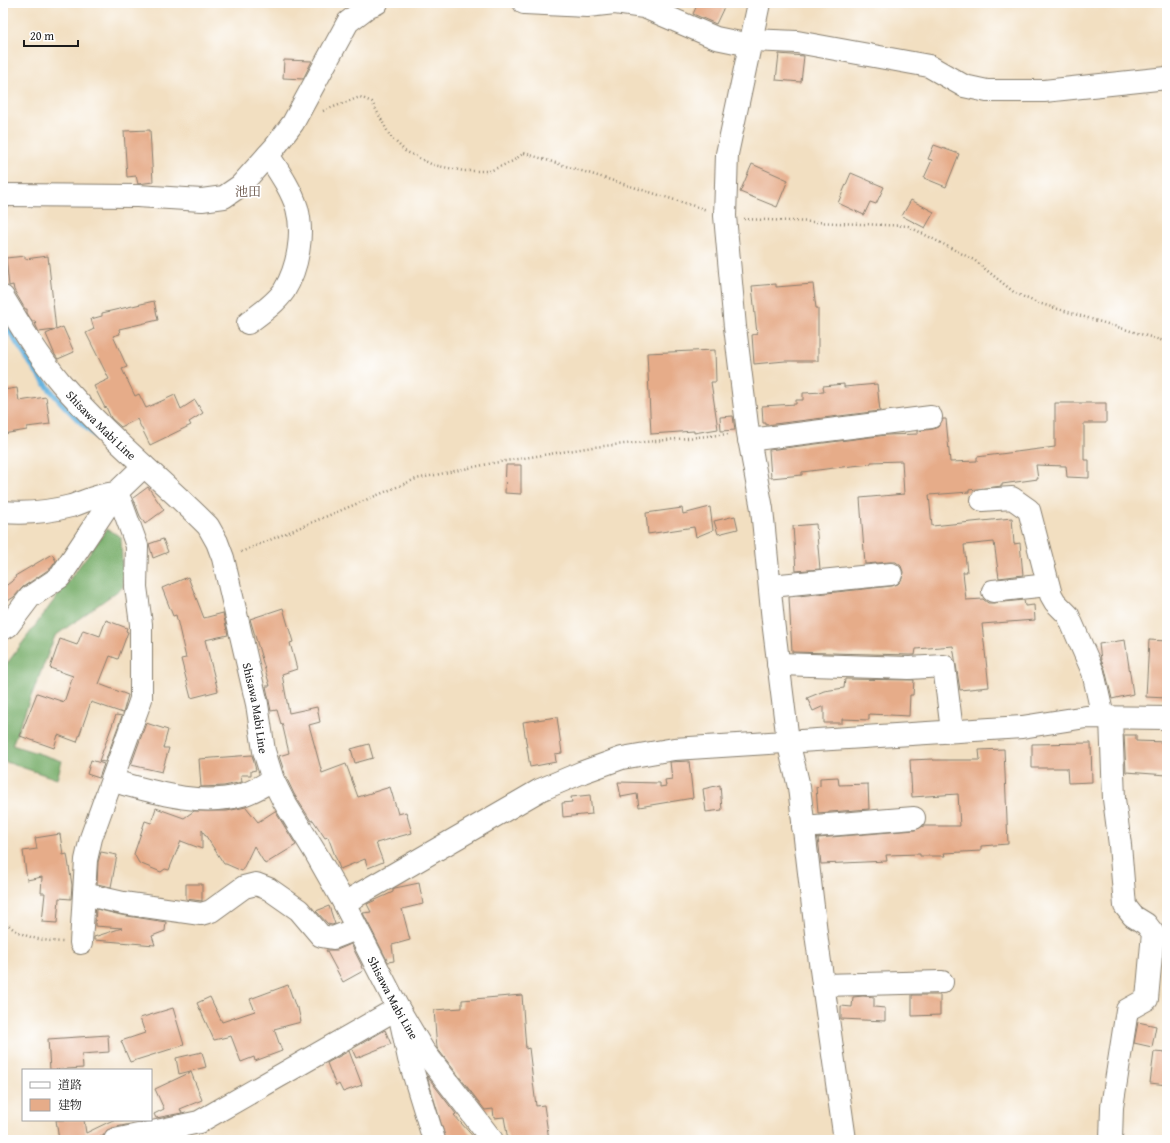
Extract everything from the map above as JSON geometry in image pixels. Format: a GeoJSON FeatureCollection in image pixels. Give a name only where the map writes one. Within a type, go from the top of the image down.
{"type":"FeatureCollection","features":[{"type":"Feature","properties":{"kind":"street"},"geometry":{"type":"LineString","coordinates":[[3,195],[137,196],[202,200],[224,197],[240,186],[268,155],[293,123],[348,22],[369,6],[377,3]]}},
{"type":"Feature","properties":{"kind":"street"},"geometry":{"type":"LineString","coordinates":[[524,3],[587,6],[615,3],[644,7],[716,38],[751,43],[797,42],[929,66],[964,86],[987,91],[1044,91],[1167,78]]}},
{"type":"Feature","properties":{"kind":"street"},"geometry":{"type":"LineString","coordinates":[[759,3],[727,154],[725,216],[735,327],[748,437],[762,509],[778,664],[788,741],[798,787],[823,985],[845,1140]]}},
{"type":"Feature","properties":{"kind":"street"},"geometry":{"type":"LineString","coordinates":[[248,323],[273,303],[284,291],[292,274],[298,255],[300,230],[297,209],[286,183],[268,155]]}},
{"type":"Feature","properties":{"kind":"street","name":"Shisawa Mabi Line"},"geometry":{"type":"LineString","coordinates":[[3,297],[28,337],[61,383],[92,416],[208,526],[218,542],[257,704],[264,751],[273,780],[283,800],[344,903],[351,930],[391,1012],[423,1050],[492,1140]]}},
{"type":"Feature","properties":{"kind":"street"},"geometry":{"type":"LineString","coordinates":[[748,437],[931,417]]}},
{"type":"Feature","properties":{"kind":"street"},"geometry":{"type":"LineString","coordinates":[[3,629],[8,626],[30,597],[60,577],[116,493],[144,466]]}},
{"type":"Feature","properties":{"kind":"street"},"geometry":{"type":"LineString","coordinates":[[3,512],[44,512],[72,505],[105,494],[116,493]]}},
{"type":"Feature","properties":{"kind":"street"},"geometry":{"type":"LineString","coordinates":[[81,943],[86,860],[91,838],[142,699],[141,624],[136,588],[137,546],[124,509],[116,493]]}},
{"type":"Feature","properties":{"kind":"street"},"geometry":{"type":"LineString","coordinates":[[982,500],[1012,498],[1030,510],[1051,595],[1055,602],[1068,615],[1093,672],[1107,718],[1125,906],[1132,916],[1146,924],[1153,933],[1146,999],[1127,1010],[1112,1107],[1111,1140]]}},
{"type":"Feature","properties":{"kind":"street"},"geometry":{"type":"LineString","coordinates":[[771,586],[891,574]]}},
{"type":"Feature","properties":{"kind":"street"},"geometry":{"type":"LineString","coordinates":[[993,590],[1048,585]]}},
{"type":"Feature","properties":{"kind":"street"},"geometry":{"type":"LineString","coordinates":[[778,664],[909,668],[944,666],[952,731]]}},
{"type":"Feature","properties":{"kind":"street"},"geometry":{"type":"LineString","coordinates":[[344,903],[540,790],[622,758],[674,749],[1022,727],[1086,718],[1167,718]]}},
{"type":"Feature","properties":{"kind":"street"},"geometry":{"type":"LineString","coordinates":[[113,781],[166,795],[218,800],[243,794],[273,780]]}},
{"type":"Feature","properties":{"kind":"street"},"geometry":{"type":"LineString","coordinates":[[803,827],[914,818]]}},
{"type":"Feature","properties":{"kind":"street"},"geometry":{"type":"LineString","coordinates":[[84,894],[123,902],[201,914],[211,912],[244,887],[256,884],[269,889],[299,910],[322,936],[333,938],[351,930]]}},
{"type":"Feature","properties":{"kind":"street"},"geometry":{"type":"LineString","coordinates":[[823,985],[942,982]]}},
{"type":"Feature","properties":{"kind":"street"},"geometry":{"type":"LineString","coordinates":[[115,1140],[199,1122],[391,1012],[409,1059],[434,1140]]}},
{"type":"Feature","properties":{"kind":"path"},"geometry":{"type":"LineString","coordinates":[[320,112],[360,98],[372,102],[390,136],[405,151],[433,165],[464,171],[490,171],[513,161],[524,153],[725,216],[752,220],[908,226],[974,260],[1015,293],[1035,302],[1167,342]]}},
{"type":"Feature","properties":{"kind":"path"},"geometry":{"type":"LineString","coordinates":[[223,558],[242,552],[416,479],[493,463],[593,447],[748,437]]}},
{"type":"Feature","properties":{"kind":"path"},"geometry":{"type":"LineString","coordinates":[[3,920],[16,930],[32,937],[51,942],[81,943]]}},
{"type":"Feature","properties":{"kind":"green space"},"geometry":{"type":"Polygon","coordinates":[[[107,529],[121,537],[123,587],[55,636],[12,745],[62,761],[57,779],[3,761],[3,669],[107,529]]]}},
{"type":"Feature","properties":{"kind":"building"},"geometry":{"type":"Polygon","coordinates":[[[698,3],[726,3],[716,24],[693,14],[698,3]]]}},
{"type":"Feature","properties":{"kind":"building"},"geometry":{"type":"Polygon","coordinates":[[[779,54],[804,56],[801,82],[776,80],[779,54]]]}},
{"type":"Feature","properties":{"kind":"building"},"geometry":{"type":"Polygon","coordinates":[[[284,60],[312,61],[303,79],[283,78],[284,60]]]}},
{"type":"Feature","properties":{"kind":"building"},"geometry":{"type":"Polygon","coordinates":[[[150,130],[153,182],[138,184],[136,176],[127,177],[124,131],[150,130]]]}},
{"type":"Feature","properties":{"kind":"building"},"geometry":{"type":"Polygon","coordinates":[[[934,145],[959,154],[946,187],[924,178],[932,160],[928,159],[934,145]]]}},
{"type":"Feature","properties":{"kind":"building"},"geometry":{"type":"Polygon","coordinates":[[[752,164],[788,180],[777,207],[740,192],[752,164]]]}},
{"type":"Feature","properties":{"kind":"building"},"geometry":{"type":"Polygon","coordinates":[[[851,173],[884,187],[876,204],[870,202],[864,215],[838,203],[851,173]]]}},
{"type":"Feature","properties":{"kind":"building"},"geometry":{"type":"Polygon","coordinates":[[[911,200],[934,212],[925,228],[902,216],[911,200]]]}},
{"type":"Feature","properties":{"kind":"building"},"geometry":{"type":"Polygon","coordinates":[[[25,256],[25,259],[48,256],[56,330],[63,327],[74,352],[58,359],[46,334],[55,330],[39,332],[35,321],[32,321],[27,313],[27,309],[25,309],[14,290],[13,285],[9,286],[6,258],[25,256]]]}},
{"type":"Feature","properties":{"kind":"building"},"geometry":{"type":"Polygon","coordinates":[[[776,284],[776,287],[813,284],[816,308],[818,308],[818,361],[785,361],[754,364],[752,335],[757,334],[752,286],[776,284]]]}},
{"type":"Feature","properties":{"kind":"building"},"geometry":{"type":"Polygon","coordinates":[[[154,301],[158,320],[119,329],[120,334],[113,336],[127,367],[122,369],[135,396],[139,394],[146,408],[175,395],[181,409],[195,400],[203,413],[189,422],[191,425],[150,445],[137,419],[121,427],[111,418],[106,407],[105,408],[94,386],[109,379],[86,333],[94,329],[91,319],[102,316],[102,313],[154,301]]]}},
{"type":"Feature","properties":{"kind":"building"},"geometry":{"type":"Polygon","coordinates":[[[715,350],[716,382],[711,382],[718,429],[694,433],[694,431],[651,434],[647,353],[715,350]]]}},
{"type":"Feature","properties":{"kind":"building"},"geometry":{"type":"Polygon","coordinates":[[[844,384],[844,387],[877,384],[880,411],[766,425],[766,423],[763,423],[762,406],[796,404],[796,400],[803,400],[803,393],[824,392],[823,386],[844,384]]]}},
{"type":"Feature","properties":{"kind":"building"},"geometry":{"type":"Polygon","coordinates":[[[17,388],[19,401],[46,397],[50,424],[27,427],[27,430],[3,434],[3,390],[17,388]]]}},
{"type":"Feature","properties":{"kind":"building"},"geometry":{"type":"Polygon","coordinates":[[[1055,403],[1106,403],[1106,423],[1084,423],[1084,460],[1089,460],[1089,478],[1067,477],[1066,466],[1036,465],[1038,479],[1002,484],[1002,486],[969,490],[969,492],[929,495],[932,526],[1012,518],[1014,544],[1020,543],[1023,575],[999,578],[994,542],[964,545],[967,572],[963,572],[966,600],[983,599],[988,603],[994,603],[1024,600],[1025,606],[1034,605],[1035,620],[982,624],[989,687],[960,690],[953,646],[916,649],[915,655],[792,652],[789,597],[892,586],[898,584],[902,579],[903,572],[901,566],[896,562],[865,564],[860,498],[904,494],[902,461],[871,462],[871,464],[802,472],[802,475],[771,478],[769,450],[886,435],[918,434],[918,431],[938,427],[943,419],[946,419],[950,462],[977,461],[977,457],[1055,447],[1055,403]]]}},
{"type":"Feature","properties":{"kind":"building"},"geometry":{"type":"Polygon","coordinates":[[[733,416],[735,430],[721,431],[720,417],[733,416]]]}},
{"type":"Feature","properties":{"kind":"building"},"geometry":{"type":"Polygon","coordinates":[[[506,465],[521,465],[521,494],[505,493],[506,465]]]}},
{"type":"Feature","properties":{"kind":"building"},"geometry":{"type":"Polygon","coordinates":[[[148,487],[164,510],[145,524],[133,498],[148,487]]]}},
{"type":"Feature","properties":{"kind":"building"},"geometry":{"type":"Polygon","coordinates":[[[710,507],[713,530],[696,537],[694,527],[648,534],[646,513],[682,508],[683,514],[710,507]]]}},
{"type":"Feature","properties":{"kind":"building"},"geometry":{"type":"Polygon","coordinates":[[[735,516],[738,529],[718,534],[714,521],[735,516]]]}},
{"type":"Feature","properties":{"kind":"building"},"geometry":{"type":"Polygon","coordinates":[[[816,524],[820,569],[796,571],[793,526],[816,524]]]}},
{"type":"Feature","properties":{"kind":"building"},"geometry":{"type":"Polygon","coordinates":[[[163,539],[168,552],[153,558],[149,544],[163,539]]]}},
{"type":"Feature","properties":{"kind":"building"},"geometry":{"type":"Polygon","coordinates":[[[52,554],[56,561],[51,568],[23,587],[14,597],[3,604],[3,588],[16,578],[15,576],[52,554]]]}},
{"type":"Feature","properties":{"kind":"building"},"geometry":{"type":"Polygon","coordinates":[[[188,577],[204,618],[223,613],[228,635],[205,640],[218,691],[191,698],[181,659],[186,658],[176,615],[173,616],[162,588],[188,577]]]}},
{"type":"Feature","properties":{"kind":"building"},"geometry":{"type":"Polygon","coordinates":[[[283,608],[293,642],[290,643],[297,669],[282,674],[289,713],[317,707],[320,722],[309,725],[322,773],[346,764],[358,797],[390,787],[398,814],[406,812],[412,833],[376,843],[383,862],[368,868],[365,859],[340,869],[328,837],[325,838],[313,820],[311,821],[294,794],[279,756],[289,753],[282,723],[281,724],[277,710],[271,711],[266,686],[270,686],[250,619],[283,608]]]}},
{"type":"Feature","properties":{"kind":"building"},"geometry":{"type":"Polygon","coordinates":[[[106,620],[127,628],[126,631],[128,632],[118,659],[110,656],[99,684],[128,695],[123,713],[91,702],[77,742],[58,735],[54,748],[20,736],[37,693],[64,702],[73,676],[50,668],[60,639],[77,645],[83,630],[100,636],[106,620]]]}},
{"type":"Feature","properties":{"kind":"building"},"geometry":{"type":"Polygon","coordinates":[[[1125,640],[1133,694],[1112,699],[1105,669],[1101,660],[1099,644],[1125,640]]]}},
{"type":"Feature","properties":{"kind":"building"},"geometry":{"type":"Polygon","coordinates":[[[1149,640],[1167,641],[1167,698],[1146,697],[1149,640]]]}},
{"type":"Feature","properties":{"kind":"building"},"geometry":{"type":"Polygon","coordinates":[[[845,679],[914,680],[913,695],[910,695],[909,716],[869,714],[869,720],[842,719],[842,723],[824,723],[824,706],[813,711],[807,698],[824,691],[844,688],[845,679]]]}},
{"type":"Feature","properties":{"kind":"building"},"geometry":{"type":"Polygon","coordinates":[[[116,715],[122,716],[105,762],[99,761],[116,715]]]}},
{"type":"Feature","properties":{"kind":"building"},"geometry":{"type":"Polygon","coordinates":[[[557,717],[562,753],[555,754],[556,762],[530,767],[523,722],[557,717]]]}},
{"type":"Feature","properties":{"kind":"building"},"geometry":{"type":"Polygon","coordinates":[[[146,723],[168,730],[163,748],[169,748],[162,772],[131,765],[146,723]]]}},
{"type":"Feature","properties":{"kind":"building"},"geometry":{"type":"Polygon","coordinates":[[[1124,735],[1136,735],[1136,741],[1167,742],[1167,775],[1126,772],[1124,735]]]}},
{"type":"Feature","properties":{"kind":"building"},"geometry":{"type":"Polygon","coordinates":[[[1091,743],[1092,782],[1068,783],[1067,768],[1032,768],[1032,744],[1091,743]]]}},
{"type":"Feature","properties":{"kind":"building"},"geometry":{"type":"Polygon","coordinates":[[[369,744],[373,758],[355,763],[351,749],[369,744]]]}},
{"type":"Feature","properties":{"kind":"building"},"geometry":{"type":"Polygon","coordinates":[[[1004,749],[1008,844],[981,846],[981,851],[944,853],[945,856],[920,856],[920,854],[886,855],[887,861],[821,864],[818,838],[915,830],[923,826],[960,826],[958,794],[912,797],[910,760],[980,760],[979,750],[1004,749]]]}},
{"type":"Feature","properties":{"kind":"building"},"geometry":{"type":"Polygon","coordinates":[[[252,755],[256,770],[251,771],[251,775],[241,775],[242,782],[224,786],[201,787],[199,759],[252,755]]]}},
{"type":"Feature","properties":{"kind":"building"},"geometry":{"type":"Polygon","coordinates":[[[91,760],[104,764],[99,778],[87,774],[91,760]]]}},
{"type":"Feature","properties":{"kind":"building"},"geometry":{"type":"Polygon","coordinates":[[[689,761],[693,798],[639,807],[637,794],[621,797],[618,782],[660,783],[660,787],[666,786],[665,780],[672,779],[670,762],[689,761]]]}},
{"type":"Feature","properties":{"kind":"building"},"geometry":{"type":"Polygon","coordinates":[[[838,777],[839,785],[868,784],[869,809],[818,813],[816,787],[820,786],[820,778],[838,777]]]}},
{"type":"Feature","properties":{"kind":"building"},"geometry":{"type":"Polygon","coordinates":[[[720,785],[722,810],[706,812],[703,789],[720,785]]]}},
{"type":"Feature","properties":{"kind":"building"},"geometry":{"type":"Polygon","coordinates":[[[590,795],[592,814],[563,817],[562,803],[572,802],[571,797],[590,795]]]}},
{"type":"Feature","properties":{"kind":"building"},"geometry":{"type":"Polygon","coordinates":[[[246,807],[258,822],[275,811],[296,845],[265,864],[254,846],[242,871],[224,864],[202,830],[202,849],[181,841],[169,870],[165,869],[161,872],[139,863],[134,854],[145,821],[151,823],[156,808],[184,818],[194,811],[227,811],[246,807]]]}},
{"type":"Feature","properties":{"kind":"building"},"geometry":{"type":"Polygon","coordinates":[[[60,834],[63,855],[67,854],[72,885],[71,899],[59,898],[57,923],[42,922],[45,893],[41,893],[42,877],[27,880],[23,851],[37,849],[35,838],[60,834]]]}},
{"type":"Feature","properties":{"kind":"building"},"geometry":{"type":"Polygon","coordinates":[[[101,852],[117,855],[111,887],[97,884],[98,862],[101,852]]]}},
{"type":"Feature","properties":{"kind":"building"},"geometry":{"type":"Polygon","coordinates":[[[419,883],[423,904],[402,909],[410,940],[392,945],[394,961],[388,962],[363,913],[371,912],[367,904],[393,892],[393,889],[419,883]]]}},
{"type":"Feature","properties":{"kind":"building"},"geometry":{"type":"Polygon","coordinates":[[[186,884],[202,884],[202,901],[186,899],[186,884]]]}},
{"type":"Feature","properties":{"kind":"building"},"geometry":{"type":"Polygon","coordinates":[[[329,906],[335,924],[332,925],[328,924],[316,911],[329,906]]]}},
{"type":"Feature","properties":{"kind":"building"},"geometry":{"type":"Polygon","coordinates":[[[96,909],[121,915],[166,922],[165,931],[152,936],[155,945],[94,940],[94,937],[122,928],[95,926],[96,909]]]}},
{"type":"Feature","properties":{"kind":"building"},"geometry":{"type":"Polygon","coordinates":[[[351,944],[363,971],[343,982],[326,950],[337,950],[351,944]]]}},
{"type":"Feature","properties":{"kind":"building"},"geometry":{"type":"Polygon","coordinates":[[[288,985],[296,1008],[298,1008],[301,1022],[274,1029],[282,1051],[255,1061],[254,1057],[241,1062],[231,1036],[214,1040],[197,1003],[210,997],[222,1022],[255,1011],[250,999],[288,985]]]}},
{"type":"Feature","properties":{"kind":"building"},"geometry":{"type":"Polygon","coordinates":[[[522,995],[526,1049],[529,1048],[536,1106],[544,1105],[549,1140],[508,1140],[504,1117],[494,1118],[493,1109],[485,1110],[437,1048],[434,1010],[462,1008],[462,1000],[522,995]]]}},
{"type":"Feature","properties":{"kind":"building"},"geometry":{"type":"Polygon","coordinates":[[[912,995],[940,995],[940,1015],[912,1016],[912,995]]]}},
{"type":"Feature","properties":{"kind":"building"},"geometry":{"type":"Polygon","coordinates":[[[853,997],[874,997],[874,1007],[885,1008],[885,1021],[841,1019],[841,1006],[852,1007],[853,997]]]}},
{"type":"Feature","properties":{"kind":"building"},"geometry":{"type":"Polygon","coordinates":[[[173,1008],[184,1045],[130,1062],[121,1041],[145,1033],[140,1018],[173,1008]]]}},
{"type":"Feature","properties":{"kind":"building"},"geometry":{"type":"Polygon","coordinates":[[[1138,1022],[1156,1026],[1152,1047],[1134,1043],[1138,1022]]]}},
{"type":"Feature","properties":{"kind":"building"},"geometry":{"type":"Polygon","coordinates":[[[385,1030],[391,1044],[356,1058],[352,1049],[385,1030]]]}},
{"type":"Feature","properties":{"kind":"building"},"geometry":{"type":"Polygon","coordinates":[[[108,1035],[109,1052],[82,1054],[83,1068],[50,1069],[48,1039],[108,1035]]]}},
{"type":"Feature","properties":{"kind":"building"},"geometry":{"type":"Polygon","coordinates":[[[349,1051],[362,1085],[343,1092],[339,1084],[336,1086],[327,1063],[349,1051]]]}},
{"type":"Feature","properties":{"kind":"building"},"geometry":{"type":"Polygon","coordinates":[[[202,1052],[206,1067],[179,1074],[176,1058],[202,1052]]]}},
{"type":"Feature","properties":{"kind":"building"},"geometry":{"type":"Polygon","coordinates":[[[1154,1052],[1167,1053],[1167,1085],[1150,1083],[1154,1052]]]}},
{"type":"Feature","properties":{"kind":"building"},"geometry":{"type":"Polygon","coordinates":[[[191,1072],[202,1100],[180,1109],[182,1113],[156,1118],[154,1114],[164,1109],[155,1089],[191,1072]]]}},
{"type":"Feature","properties":{"kind":"building"},"geometry":{"type":"Polygon","coordinates":[[[427,1076],[456,1114],[454,1115],[476,1140],[446,1140],[427,1076]]]}},
{"type":"Feature","properties":{"kind":"building"},"geometry":{"type":"Polygon","coordinates":[[[56,1121],[84,1121],[86,1133],[111,1121],[144,1121],[112,1128],[107,1130],[103,1136],[76,1140],[59,1140],[56,1121]]]}},
{"type":"Feature","properties":{"kind":"waterway"},"geometry":{"type":"LineString","coordinates":[[3,321],[50,390],[86,428],[116,454]]}},
{"type":"Feature","properties":{"kind":"district","name":"池田"},"geometry":{"type":"Point","coordinates":[248,191]}}]}
